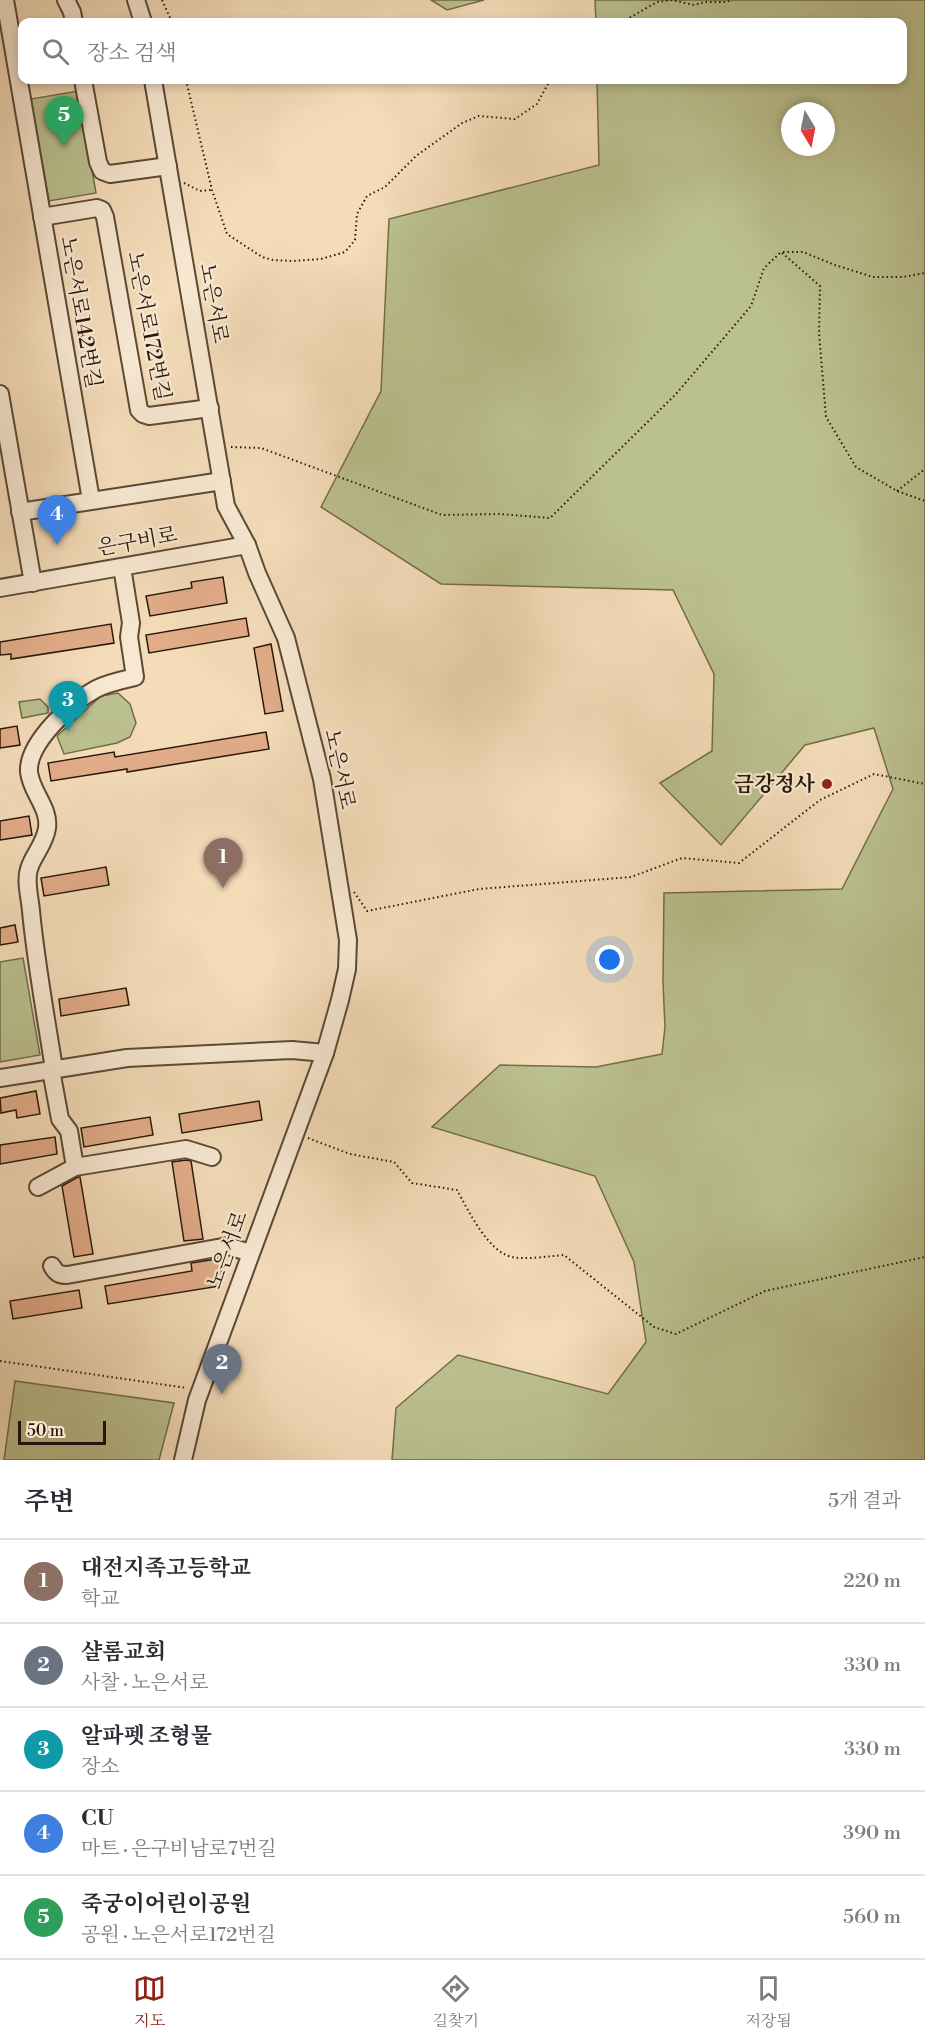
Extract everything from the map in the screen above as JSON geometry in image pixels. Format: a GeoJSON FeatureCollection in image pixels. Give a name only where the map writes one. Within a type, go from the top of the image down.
{"type":"FeatureCollection","features":[{"type":"Feature","properties":{"kind":"street","name":"노은서로142번길"},"geometry":{"type":"LineString","coordinates":[[5,0],[18,76]]}},
{"type":"Feature","properties":{"kind":"street"},"geometry":{"type":"LineString","coordinates":[[66,0],[73,18]]}},
{"type":"Feature","properties":{"kind":"street"},"geometry":{"type":"LineString","coordinates":[[136,0],[142,18]]}},
{"type":"Feature","properties":{"kind":"street","name":"노은서로142번길"},"geometry":{"type":"LineString","coordinates":[[19,84],[91,500]]}},
{"type":"Feature","properties":{"kind":"street"},"geometry":{"type":"LineString","coordinates":[[84,84],[98,162],[102,171],[110,174],[169,172]]}},
{"type":"Feature","properties":{"kind":"street","name":"노은서로"},"geometry":{"type":"LineString","coordinates":[[154,84],[226,506],[247,545],[256,573],[286,638],[322,779],[348,940],[345,979],[325,1053],[196,1401],[183,1460]]}},
{"type":"Feature","properties":{"kind":"street","name":"노은서로172번길"},"geometry":{"type":"LineString","coordinates":[[42,217],[97,208],[102,210],[139,410],[149,416],[210,408]]}},
{"type":"Feature","properties":{"kind":"street"},"geometry":{"type":"LineString","coordinates":[[0,394],[5,448],[33,583]]}},
{"type":"Feature","properties":{"kind":"street"},"geometry":{"type":"LineString","coordinates":[[20,512],[222,481]]}},
{"type":"Feature","properties":{"kind":"street","name":"은구비로"},"geometry":{"type":"LineString","coordinates":[[0,588],[247,545]]}},
{"type":"Feature","properties":{"kind":"street"},"geometry":{"type":"LineString","coordinates":[[75,1167],[69,1131],[60,1119],[32,926],[28,870],[43,843],[48,826],[47,813],[31,782],[30,764],[43,736],[71,706],[96,689],[135,677],[129,637],[131,623],[122,567]]}},
{"type":"Feature","properties":{"kind":"street"},"geometry":{"type":"LineString","coordinates":[[0,1078],[127,1058],[292,1050],[325,1053]]}},
{"type":"Feature","properties":{"kind":"street"},"geometry":{"type":"LineString","coordinates":[[38,1187],[75,1167],[186,1149],[212,1157]]}},
{"type":"Feature","properties":{"kind":"street"},"geometry":{"type":"LineString","coordinates":[[52,1266],[60,1275],[67,1275],[228,1246],[250,1253]]}},
{"type":"Feature","properties":{"kind":"path"},"geometry":{"type":"LineString","coordinates":[[162,0],[170,18]]}},
{"type":"Feature","properties":{"kind":"path"},"geometry":{"type":"LineString","coordinates":[[628,18],[657,2],[672,0],[694,5],[730,0]]}},
{"type":"Feature","properties":{"kind":"path"},"geometry":{"type":"LineString","coordinates":[[187,84],[212,190],[227,234],[262,256],[273,260],[321,259],[345,252],[355,240],[357,214],[367,196],[385,188],[416,156],[462,123],[479,116],[515,119],[537,104],[548,84]]}},
{"type":"Feature","properties":{"kind":"path"},"geometry":{"type":"LineString","coordinates":[[169,172],[200,191],[212,190]]}},
{"type":"Feature","properties":{"kind":"path"},"geometry":{"type":"LineString","coordinates":[[216,448],[261,448],[442,515],[500,514],[550,518],[676,394],[751,306],[764,268],[780,252],[803,252],[873,277],[903,277],[925,273]]}},
{"type":"Feature","properties":{"kind":"path"},"geometry":{"type":"LineString","coordinates":[[780,252],[820,286],[819,333],[826,417],[856,467],[897,492],[925,501]]}},
{"type":"Feature","properties":{"kind":"path"},"geometry":{"type":"LineString","coordinates":[[897,492],[925,469]]}},
{"type":"Feature","properties":{"kind":"path"},"geometry":{"type":"LineString","coordinates":[[352,888],[367,911],[479,889],[631,877],[682,858],[739,863],[820,800],[874,774],[925,784]]}},
{"type":"Feature","properties":{"kind":"path"},"geometry":{"type":"LineString","coordinates":[[294,1132],[350,1154],[393,1162],[412,1183],[457,1190],[481,1233],[501,1251],[512,1257],[564,1255],[654,1327],[676,1334],[765,1291],[925,1257]]}},
{"type":"Feature","properties":{"kind":"path"},"geometry":{"type":"LineString","coordinates":[[0,1361],[190,1388]]}},
{"type":"Feature","properties":{"kind":"green space"},"geometry":{"type":"Polygon","coordinates":[[[431,0],[484,0],[447,10],[431,0]]]}},
{"type":"Feature","properties":{"kind":"green space"},"geometry":{"type":"Polygon","coordinates":[[[595,0],[925,0],[925,1460],[392,1460],[396,1408],[458,1355],[608,1394],[646,1342],[634,1262],[595,1176],[432,1127],[500,1065],[596,1067],[662,1054],[665,1027],[664,893],[842,889],[893,789],[874,728],[805,745],[721,845],[660,783],[712,751],[714,674],[673,590],[441,584],[321,507],[381,391],[389,219],[599,165],[597,84],[907,84],[907,18],[596,18],[595,0]]]}},
{"type":"Feature","properties":{"kind":"green space"},"geometry":{"type":"Polygon","coordinates":[[[78,91],[96,193],[49,201],[31,99],[78,91]]]}},
{"type":"Feature","properties":{"kind":"green space"},"geometry":{"type":"Polygon","coordinates":[[[118,693],[130,704],[136,723],[130,737],[117,743],[64,754],[57,736],[101,696],[118,693]]]}},
{"type":"Feature","properties":{"kind":"green space"},"geometry":{"type":"Polygon","coordinates":[[[40,699],[48,707],[48,713],[22,718],[19,702],[40,699]]]}},
{"type":"Feature","properties":{"kind":"green space"},"geometry":{"type":"Polygon","coordinates":[[[23,958],[40,1055],[0,1062],[0,962],[23,958]]]}},
{"type":"Feature","properties":{"kind":"green space"},"geometry":{"type":"Polygon","coordinates":[[[15,1381],[174,1403],[159,1460],[4,1460],[15,1381]]]}},
{"type":"Feature","properties":{"kind":"building"},"geometry":{"type":"Polygon","coordinates":[[[223,577],[227,603],[150,616],[146,596],[192,588],[191,582],[223,577]]]}},
{"type":"Feature","properties":{"kind":"building"},"geometry":{"type":"Polygon","coordinates":[[[246,618],[249,636],[149,653],[146,635],[246,618]]]}},
{"type":"Feature","properties":{"kind":"building"},"geometry":{"type":"Polygon","coordinates":[[[111,624],[114,643],[11,659],[11,654],[0,655],[0,642],[111,624]]]}},
{"type":"Feature","properties":{"kind":"building"},"geometry":{"type":"Polygon","coordinates":[[[271,644],[283,711],[265,714],[254,648],[271,644]]]}},
{"type":"Feature","properties":{"kind":"building"},"geometry":{"type":"Polygon","coordinates":[[[17,726],[20,745],[0,748],[0,729],[17,726]]]}},
{"type":"Feature","properties":{"kind":"building"},"geometry":{"type":"Polygon","coordinates":[[[266,732],[269,749],[127,772],[127,769],[51,781],[48,763],[114,752],[115,757],[266,732]]]}},
{"type":"Feature","properties":{"kind":"building"},"geometry":{"type":"Polygon","coordinates":[[[29,816],[32,835],[0,840],[0,821],[29,816]]]}},
{"type":"Feature","properties":{"kind":"building"},"geometry":{"type":"Polygon","coordinates":[[[106,867],[109,885],[44,896],[41,878],[106,867]]]}},
{"type":"Feature","properties":{"kind":"building"},"geometry":{"type":"Polygon","coordinates":[[[15,925],[18,942],[0,945],[0,928],[15,925]]]}},
{"type":"Feature","properties":{"kind":"building"},"geometry":{"type":"Polygon","coordinates":[[[126,988],[129,1005],[61,1016],[59,999],[126,988]]]}},
{"type":"Feature","properties":{"kind":"building"},"geometry":{"type":"Polygon","coordinates":[[[36,1091],[40,1114],[17,1118],[16,1110],[1,1113],[0,1098],[36,1091]]]}},
{"type":"Feature","properties":{"kind":"building"},"geometry":{"type":"Polygon","coordinates":[[[259,1101],[262,1120],[182,1133],[179,1114],[259,1101]]]}},
{"type":"Feature","properties":{"kind":"building"},"geometry":{"type":"Polygon","coordinates":[[[150,1117],[153,1135],[84,1147],[81,1128],[150,1117]]]}},
{"type":"Feature","properties":{"kind":"building"},"geometry":{"type":"Polygon","coordinates":[[[55,1137],[57,1154],[0,1164],[0,1145],[55,1137]]]}},
{"type":"Feature","properties":{"kind":"building"},"geometry":{"type":"Polygon","coordinates":[[[191,1161],[203,1239],[184,1241],[172,1162],[191,1161]]]}},
{"type":"Feature","properties":{"kind":"building"},"geometry":{"type":"Polygon","coordinates":[[[80,1177],[93,1254],[74,1257],[62,1186],[80,1177]]]}},
{"type":"Feature","properties":{"kind":"building"},"geometry":{"type":"Polygon","coordinates":[[[223,1258],[222,1277],[218,1278],[220,1286],[108,1304],[105,1286],[192,1271],[191,1263],[223,1258]]]}},
{"type":"Feature","properties":{"kind":"building"},"geometry":{"type":"Polygon","coordinates":[[[79,1290],[82,1308],[13,1319],[10,1301],[79,1290]]]}},
{"type":"Feature","properties":{"kind":"place","name":"죽궁이어린이공원"},"geometry":{"type":"Point","coordinates":[64,146]}},
{"type":"Feature","properties":{"kind":"place","name":"CU"},"geometry":{"type":"Point","coordinates":[57,545]}},
{"type":"Feature","properties":{"kind":"place","name":"알파펫 조형물"},"geometry":{"type":"Point","coordinates":[68,731]}},
{"type":"Feature","properties":{"kind":"place","name":"금강정사"},"geometry":{"type":"Point","coordinates":[827,784]}},
{"type":"Feature","properties":{"kind":"place","name":"대전지족고등학교"},"geometry":{"type":"Point","coordinates":[223,888]}},
{"type":"Feature","properties":{"kind":"place","name":"샬롬교회"},"geometry":{"type":"Point","coordinates":[222,1394]}}]}
